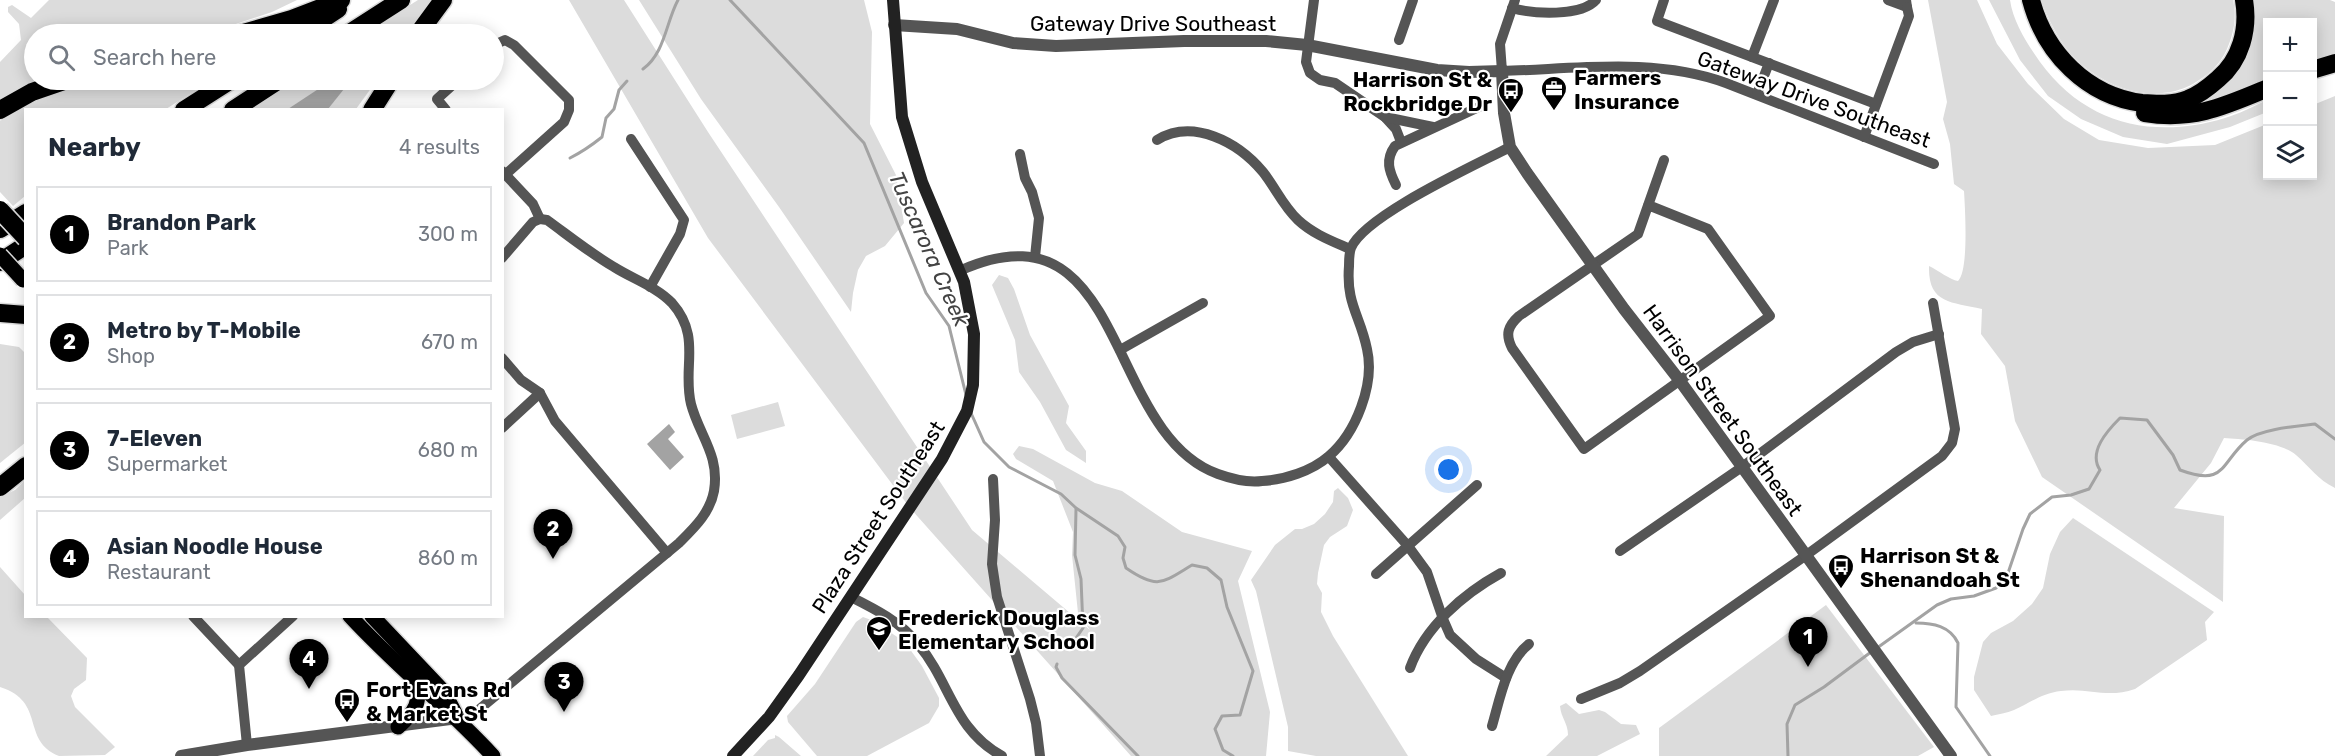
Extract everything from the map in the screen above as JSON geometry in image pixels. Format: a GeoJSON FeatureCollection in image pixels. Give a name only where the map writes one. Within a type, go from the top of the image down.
{"type":"FeatureCollection","features":[{"type":"Feature","properties":{"kind":"highway"},"geometry":{"type":"LineString","coordinates":[[275,24],[341,0]]}},
{"type":"Feature","properties":{"kind":"highway"},"geometry":{"type":"LineString","coordinates":[[315,24],[352,0]]}},
{"type":"Feature","properties":{"kind":"highway"},"geometry":{"type":"LineString","coordinates":[[364,24],[401,0]]}},
{"type":"Feature","properties":{"kind":"highway"},"geometry":{"type":"LineString","coordinates":[[425,24],[443,0]]}},
{"type":"Feature","properties":{"kind":"highway"},"geometry":{"type":"LineString","coordinates":[[2020,0],[2034,34],[2052,61],[2082,88],[2117,106],[2158,116],[2189,115],[2218,109],[2263,90]]}},
{"type":"Feature","properties":{"kind":"highway"},"geometry":{"type":"LineString","coordinates":[[2031,0],[2047,39],[2078,76],[2091,86],[2120,98],[2135,102],[2164,104],[2196,96],[2229,68],[2243,38],[2246,18],[2244,0]]}},
{"type":"Feature","properties":{"kind":"highway"},"geometry":{"type":"LineString","coordinates":[[2317,69],[2335,63]]}},
{"type":"Feature","properties":{"kind":"highway"},"geometry":{"type":"LineString","coordinates":[[0,110],[38,90]]}},
{"type":"Feature","properties":{"kind":"highway"},"geometry":{"type":"LineString","coordinates":[[187,108],[215,90]]}},
{"type":"Feature","properties":{"kind":"highway"},"geometry":{"type":"LineString","coordinates":[[237,108],[264,90]]}},
{"type":"Feature","properties":{"kind":"highway"},"geometry":{"type":"LineString","coordinates":[[375,108],[385,90]]}},
{"type":"Feature","properties":{"kind":"highway"},"geometry":{"type":"LineString","coordinates":[[0,210],[24,236]]}},
{"type":"Feature","properties":{"kind":"highway"},"geometry":{"type":"LineString","coordinates":[[0,229],[24,214]]}},
{"type":"Feature","properties":{"kind":"highway"},"geometry":{"type":"LineString","coordinates":[[0,262],[24,246]]}},
{"type":"Feature","properties":{"kind":"highway"},"geometry":{"type":"LineString","coordinates":[[0,313],[24,315]]}},
{"type":"Feature","properties":{"kind":"highway"},"geometry":{"type":"LineString","coordinates":[[0,487],[24,468]]}},
{"type":"Feature","properties":{"kind":"main road","name":"Plaza Street Southeast"},"geometry":{"type":"LineString","coordinates":[[733,756],[769,717],[799,675],[948,450],[967,411],[975,358],[975,334],[964,282],[922,182],[902,117],[893,0]]}},
{"type":"Feature","properties":{"kind":"main road"},"geometry":{"type":"LineString","coordinates":[[0,255],[24,281]]}},
{"type":"Feature","properties":{"kind":"main road"},"geometry":{"type":"LineString","coordinates":[[352,618],[413,680],[458,718],[493,756]]}},
{"type":"Feature","properties":{"kind":"main road"},"geometry":{"type":"LineString","coordinates":[[374,618],[444,692],[458,718]]}},
{"type":"Feature","properties":{"kind":"main road"},"geometry":{"type":"LineString","coordinates":[[398,727],[416,707],[418,690],[413,680]]}},
{"type":"Feature","properties":{"kind":"street"},"geometry":{"type":"LineString","coordinates":[[1314,0],[1306,62],[1310,73],[1320,80],[1335,83],[1385,117],[1396,129],[1401,142]]}},
{"type":"Feature","properties":{"kind":"street"},"geometry":{"type":"LineString","coordinates":[[1399,40],[1413,0]]}},
{"type":"Feature","properties":{"kind":"street"},"geometry":{"type":"LineString","coordinates":[[1502,71],[1500,44],[1513,4],[1526,12],[1576,11],[1588,7],[1596,0]]}},
{"type":"Feature","properties":{"kind":"street"},"geometry":{"type":"LineString","coordinates":[[1664,0],[1657,21],[1876,104]]}},
{"type":"Feature","properties":{"kind":"street"},"geometry":{"type":"LineString","coordinates":[[1752,57],[1774,0]]}},
{"type":"Feature","properties":{"kind":"street"},"geometry":{"type":"LineString","coordinates":[[1864,137],[1909,16],[1906,3],[1888,0]]}},
{"type":"Feature","properties":{"kind":"street","name":"Gateway Drive Southeast"},"geometry":{"type":"LineString","coordinates":[[894,26],[957,29],[1013,43],[1056,46],[1237,40],[1307,45],[1437,70],[1469,72],[1654,67],[1710,77],[1934,164]]}},
{"type":"Feature","properties":{"kind":"street"},"geometry":{"type":"LineString","coordinates":[[504,40],[514,45],[569,100],[569,110],[564,122],[504,172],[534,204],[540,219]]}},
{"type":"Feature","properties":{"kind":"street"},"geometry":{"type":"LineString","coordinates":[[1757,94],[1769,63]]}},
{"type":"Feature","properties":{"kind":"street","name":"Harrison Street Southeast"},"geometry":{"type":"LineString","coordinates":[[1502,71],[1504,113],[1510,147],[1592,264],[1680,381],[1951,756]]}},
{"type":"Feature","properties":{"kind":"street"},"geometry":{"type":"LineString","coordinates":[[444,108],[437,99],[447,90]]}},
{"type":"Feature","properties":{"kind":"street"},"geometry":{"type":"LineString","coordinates":[[1396,185],[1388,163],[1393,148],[1401,142],[1481,106]]}},
{"type":"Feature","properties":{"kind":"street"},"geometry":{"type":"LineString","coordinates":[[1385,117],[1434,127]]}},
{"type":"Feature","properties":{"kind":"street"},"geometry":{"type":"LineString","coordinates":[[1157,140],[1170,132],[1189,130],[1230,144],[1242,151],[1262,171],[1298,220],[1313,232],[1350,249]]}},
{"type":"Feature","properties":{"kind":"street"},"geometry":{"type":"LineString","coordinates":[[631,140],[684,220],[680,234],[650,287]]}},
{"type":"Feature","properties":{"kind":"street"},"geometry":{"type":"LineString","coordinates":[[959,271],[988,259],[1004,256],[1035,257],[1054,265],[1081,285],[1091,298],[1167,437],[1184,454],[1204,468],[1236,479],[1262,481],[1277,479],[1305,470],[1329,457],[1344,438],[1361,406],[1368,372],[1368,350],[1349,293],[1350,249],[1357,239],[1380,218],[1510,147]]}},
{"type":"Feature","properties":{"kind":"street"},"geometry":{"type":"LineString","coordinates":[[1020,154],[1025,178],[1032,192],[1039,218],[1035,257]]}},
{"type":"Feature","properties":{"kind":"street"},"geometry":{"type":"LineString","coordinates":[[1648,205],[1708,229],[1770,315],[1584,449],[1512,348],[1507,333],[1511,322],[1638,234],[1648,205],[1664,160]]}},
{"type":"Feature","properties":{"kind":"street"},"geometry":{"type":"LineString","coordinates":[[182,756],[247,745],[398,727],[458,718],[476,712],[667,553],[699,522],[714,492],[714,463],[692,405],[688,386],[691,355],[689,333],[682,315],[671,302],[650,287],[595,255],[547,220],[540,219],[533,222],[504,256]]}},
{"type":"Feature","properties":{"kind":"street"},"geometry":{"type":"LineString","coordinates":[[1120,350],[1203,303]]}},
{"type":"Feature","properties":{"kind":"street"},"geometry":{"type":"LineString","coordinates":[[1581,699],[1640,672],[1942,456],[1949,448],[1954,436],[1954,422],[1933,303]]}},
{"type":"Feature","properties":{"kind":"street"},"geometry":{"type":"LineString","coordinates":[[1620,551],[1742,467],[1896,352],[1920,339],[1939,334]]}},
{"type":"Feature","properties":{"kind":"street"},"geometry":{"type":"LineString","coordinates":[[504,360],[520,380],[540,393],[555,421],[667,553]]}},
{"type":"Feature","properties":{"kind":"street"},"geometry":{"type":"LineString","coordinates":[[504,426],[540,393]]}},
{"type":"Feature","properties":{"kind":"street"},"geometry":{"type":"LineString","coordinates":[[1329,457],[1408,546],[1427,572],[1450,635],[1466,651],[1506,678]]}},
{"type":"Feature","properties":{"kind":"street"},"geometry":{"type":"LineString","coordinates":[[993,479],[995,520],[992,564],[997,597],[1030,699],[1040,756]]}},
{"type":"Feature","properties":{"kind":"street"},"geometry":{"type":"LineString","coordinates":[[1376,574],[1477,485]]}},
{"type":"Feature","properties":{"kind":"street"},"geometry":{"type":"LineString","coordinates":[[1410,668],[1422,640],[1467,595],[1501,573]]}},
{"type":"Feature","properties":{"kind":"street"},"geometry":{"type":"LineString","coordinates":[[851,597],[893,621],[917,642],[927,655],[970,732],[1002,756]]}},
{"type":"Feature","properties":{"kind":"street"},"geometry":{"type":"LineString","coordinates":[[196,618],[239,665],[247,745]]}},
{"type":"Feature","properties":{"kind":"street"},"geometry":{"type":"LineString","coordinates":[[239,665],[291,618]]}},
{"type":"Feature","properties":{"kind":"street"},"geometry":{"type":"LineString","coordinates":[[1492,726],[1506,678],[1523,649],[1529,645]]}},
{"type":"Feature","properties":{"kind":"shaded area"},"geometry":{"type":"Polygon","coordinates":[[[49,0],[297,0],[272,12],[236,24],[24,24],[24,87],[0,99],[0,62],[21,40],[19,24],[8,12],[8,7],[12,5],[31,18],[49,0]]]}},
{"type":"Feature","properties":{"kind":"shaded area"},"geometry":{"type":"Polygon","coordinates":[[[418,0],[434,0],[419,24],[380,24],[418,0]]]}},
{"type":"Feature","properties":{"kind":"shaded area"},"geometry":{"type":"Polygon","coordinates":[[[569,0],[624,0],[708,132],[972,530],[1090,630],[1078,613],[1072,555],[1073,532],[1053,481],[1016,459],[1013,454],[1019,446],[1033,449],[1095,483],[1122,491],[1182,532],[1252,551],[1238,581],[1270,712],[1266,756],[1131,756],[910,508],[708,238],[569,0]]]}},
{"type":"Feature","properties":{"kind":"shaded area"},"geometry":{"type":"Polygon","coordinates":[[[639,0],[864,0],[872,32],[870,124],[896,175],[904,223],[885,246],[866,256],[858,270],[851,312],[701,99],[639,0]]]}},
{"type":"Feature","properties":{"kind":"shaded area"},"geometry":{"type":"Polygon","coordinates":[[[1928,0],[1977,0],[1997,44],[2028,84],[2064,119],[2099,140],[2148,148],[2215,145],[2263,126],[2263,180],[2317,180],[2317,103],[2335,96],[2335,488],[2319,477],[2296,455],[2281,447],[2262,442],[2224,438],[2211,463],[2174,508],[2224,516],[2223,602],[2042,477],[2015,421],[2005,366],[1981,334],[1982,309],[1943,299],[1933,288],[1929,266],[1958,281],[1964,265],[1965,253],[1964,191],[1954,184],[1950,144],[1943,119],[1947,102],[1928,0]]]}},
{"type":"Feature","properties":{"kind":"shaded area"},"geometry":{"type":"Polygon","coordinates":[[[1989,0],[2010,0],[2018,25],[2040,62],[2058,83],[2078,100],[2099,113],[2147,126],[2172,127],[2225,118],[2263,102],[2263,114],[2230,127],[2167,144],[2123,137],[2081,119],[2048,96],[2020,60],[1989,0]]]}},
{"type":"Feature","properties":{"kind":"shaded area"},"geometry":{"type":"Polygon","coordinates":[[[2041,0],[2233,0],[2234,25],[2224,55],[2204,77],[2176,91],[2140,92],[2122,88],[2105,80],[2075,59],[2057,34],[2041,0]]]}},
{"type":"Feature","properties":{"kind":"shaded area"},"geometry":{"type":"Polygon","coordinates":[[[2250,0],[2330,0],[2335,2],[2335,55],[2317,60],[2317,18],[2263,18],[2263,81],[2210,103],[2196,105],[2216,90],[2250,0]]]}},
{"type":"Feature","properties":{"kind":"shaded area"},"geometry":{"type":"Polygon","coordinates":[[[67,90],[196,90],[168,108],[24,108],[24,197],[13,206],[0,192],[0,121],[46,96],[67,90]]]}},
{"type":"Feature","properties":{"kind":"shaded area"},"geometry":{"type":"Polygon","coordinates":[[[281,90],[370,90],[357,108],[253,108],[281,90]]]}},
{"type":"Feature","properties":{"kind":"shaded area"},"geometry":{"type":"Polygon","coordinates":[[[317,90],[343,90],[329,108],[290,108],[317,90]]]}},
{"type":"Feature","properties":{"kind":"shaded area"},"geometry":{"type":"Polygon","coordinates":[[[999,275],[1008,278],[1014,289],[1030,335],[1069,406],[1066,423],[1086,451],[1086,463],[1066,450],[1040,402],[1019,372],[1015,340],[992,285],[999,275]]]}},
{"type":"Feature","properties":{"kind":"shaded area"},"geometry":{"type":"Polygon","coordinates":[[[0,344],[19,347],[24,352],[24,444],[0,463],[0,344]]]}},
{"type":"Feature","properties":{"kind":"shaded area"},"geometry":{"type":"Polygon","coordinates":[[[778,402],[785,426],[737,439],[731,415],[778,402]]]}},
{"type":"Feature","properties":{"kind":"shaded area"},"geometry":{"type":"Polygon","coordinates":[[[669,424],[675,432],[668,439],[684,457],[670,470],[647,444],[669,424]]]}},
{"type":"Feature","properties":{"kind":"shaded area"},"geometry":{"type":"Polygon","coordinates":[[[24,481],[24,499],[0,520],[0,497],[15,490],[24,481]]]}},
{"type":"Feature","properties":{"kind":"shaded area"},"geometry":{"type":"Polygon","coordinates":[[[1338,488],[1348,498],[1353,510],[1347,526],[1330,537],[1324,545],[1317,584],[1322,593],[1321,612],[1333,636],[1408,756],[1316,756],[1288,751],[1288,727],[1256,591],[1251,580],[1275,545],[1295,529],[1314,524],[1325,514],[1333,502],[1334,491],[1338,488]]]}},
{"type":"Feature","properties":{"kind":"shaded area"},"geometry":{"type":"Polygon","coordinates":[[[2073,518],[2214,612],[2205,622],[2207,640],[2135,689],[2115,693],[2080,690],[2054,692],[2011,711],[1991,716],[1974,690],[1974,677],[1983,642],[1991,633],[2013,621],[2032,604],[2043,588],[2050,554],[2060,532],[2073,518]]]}},
{"type":"Feature","properties":{"kind":"shaded area"},"geometry":{"type":"Polygon","coordinates":[[[0,567],[24,594],[24,618],[48,618],[87,658],[86,680],[74,689],[71,696],[75,707],[115,747],[105,755],[59,756],[47,749],[40,741],[24,702],[0,687],[0,567]]]}},
{"type":"Feature","properties":{"kind":"shaded area"},"geometry":{"type":"Polygon","coordinates":[[[1826,605],[1934,747],[1918,756],[1659,756],[1659,728],[1826,605]]]}},
{"type":"Feature","properties":{"kind":"shaded area"},"geometry":{"type":"Polygon","coordinates":[[[863,617],[874,621],[903,641],[909,648],[922,666],[939,698],[939,706],[929,723],[867,756],[817,756],[788,722],[787,716],[815,684],[856,622],[863,617]]]}},
{"type":"Feature","properties":{"kind":"shaded area"},"geometry":{"type":"Polygon","coordinates":[[[1566,703],[1579,714],[1599,710],[1605,712],[1621,724],[1636,725],[1640,734],[1597,756],[1546,756],[1568,735],[1560,706],[1566,703]]]}},
{"type":"Feature","properties":{"kind":"shaded area"},"geometry":{"type":"Polygon","coordinates":[[[775,735],[801,756],[753,756],[768,740],[775,738],[775,735]]]}},
{"type":"Feature","properties":{"kind":"waterway"},"geometry":{"type":"LineString","coordinates":[[643,69],[661,46],[678,0]]}},
{"type":"Feature","properties":{"kind":"waterway","name":"Tuscarora Creek"},"geometry":{"type":"LineString","coordinates":[[730,0],[864,143],[926,293],[949,326],[966,395]]}},
{"type":"Feature","properties":{"kind":"waterway"},"geometry":{"type":"LineString","coordinates":[[570,158],[602,137],[606,118],[614,109],[619,90],[627,81]]}},
{"type":"Feature","properties":{"kind":"waterway","name":"Tuscarora Creek"},"geometry":{"type":"LineString","coordinates":[[971,413],[984,442],[1009,467],[1061,494],[1076,508],[1118,536],[1125,547],[1123,558],[1126,568],[1146,579],[1160,582],[1192,565],[1207,568],[1221,580],[1227,607],[1253,671],[1240,715],[1222,716],[1215,729],[1223,750],[1233,756]]}},
{"type":"Feature","properties":{"kind":"waterway","name":"Tuscarora Creek"},"geometry":{"type":"LineString","coordinates":[[1877,648],[1937,605],[1951,599],[1974,596],[1996,588],[2008,573],[2030,514],[2052,497],[2071,495],[2089,489],[2100,470],[2096,456],[2101,442],[2120,418],[2147,420],[2173,455],[2180,470],[2195,475],[2206,476],[2221,470],[2247,440],[2261,433],[2315,424],[2335,439]]}},
{"type":"Feature","properties":{"kind":"waterway"},"geometry":{"type":"LineString","coordinates":[[1074,641],[1083,628],[1081,579],[1075,555],[1076,509]]}},
{"type":"Feature","properties":{"kind":"waterway"},"geometry":{"type":"LineString","coordinates":[[1916,623],[1946,629],[1955,637],[1958,643],[1956,707],[1990,756]]}},
{"type":"Feature","properties":{"kind":"waterway","name":"Tuscarora Creek"},"geometry":{"type":"LineString","coordinates":[[1788,756],[1787,724],[1795,705],[1824,687],[1871,652]]}},
{"type":"Feature","properties":{"kind":"waterway"},"geometry":{"type":"LineString","coordinates":[[1057,664],[1056,667],[1062,678],[1138,756]]}},
{"type":"Feature","properties":{"kind":"place","name":"Farmers Insurance"},"geometry":{"type":"Point","coordinates":[1554,112]}},
{"type":"Feature","properties":{"kind":"place","name":"Harrison St & Rockbridge Dr"},"geometry":{"type":"Point","coordinates":[1511,114]}},
{"type":"Feature","properties":{"kind":"place","name":"Metro by T-Mobile"},"geometry":{"type":"Point","coordinates":[553,559]}},
{"type":"Feature","properties":{"kind":"place","name":"Harrison St & Shenandoah St"},"geometry":{"type":"Point","coordinates":[1841,590]}},
{"type":"Feature","properties":{"kind":"place","name":"Frederick Douglass Elementary School"},"geometry":{"type":"Point","coordinates":[879,652]}},
{"type":"Feature","properties":{"kind":"place","name":"Brandon Park"},"geometry":{"type":"Point","coordinates":[1808,667]}},
{"type":"Feature","properties":{"kind":"place","name":"Asian Noodle House"},"geometry":{"type":"Point","coordinates":[309,689]}},
{"type":"Feature","properties":{"kind":"place","name":"7-Eleven"},"geometry":{"type":"Point","coordinates":[564,712]}},
{"type":"Feature","properties":{"kind":"place","name":"Fort Evans Rd & Market St"},"geometry":{"type":"Point","coordinates":[347,724]}}]}
